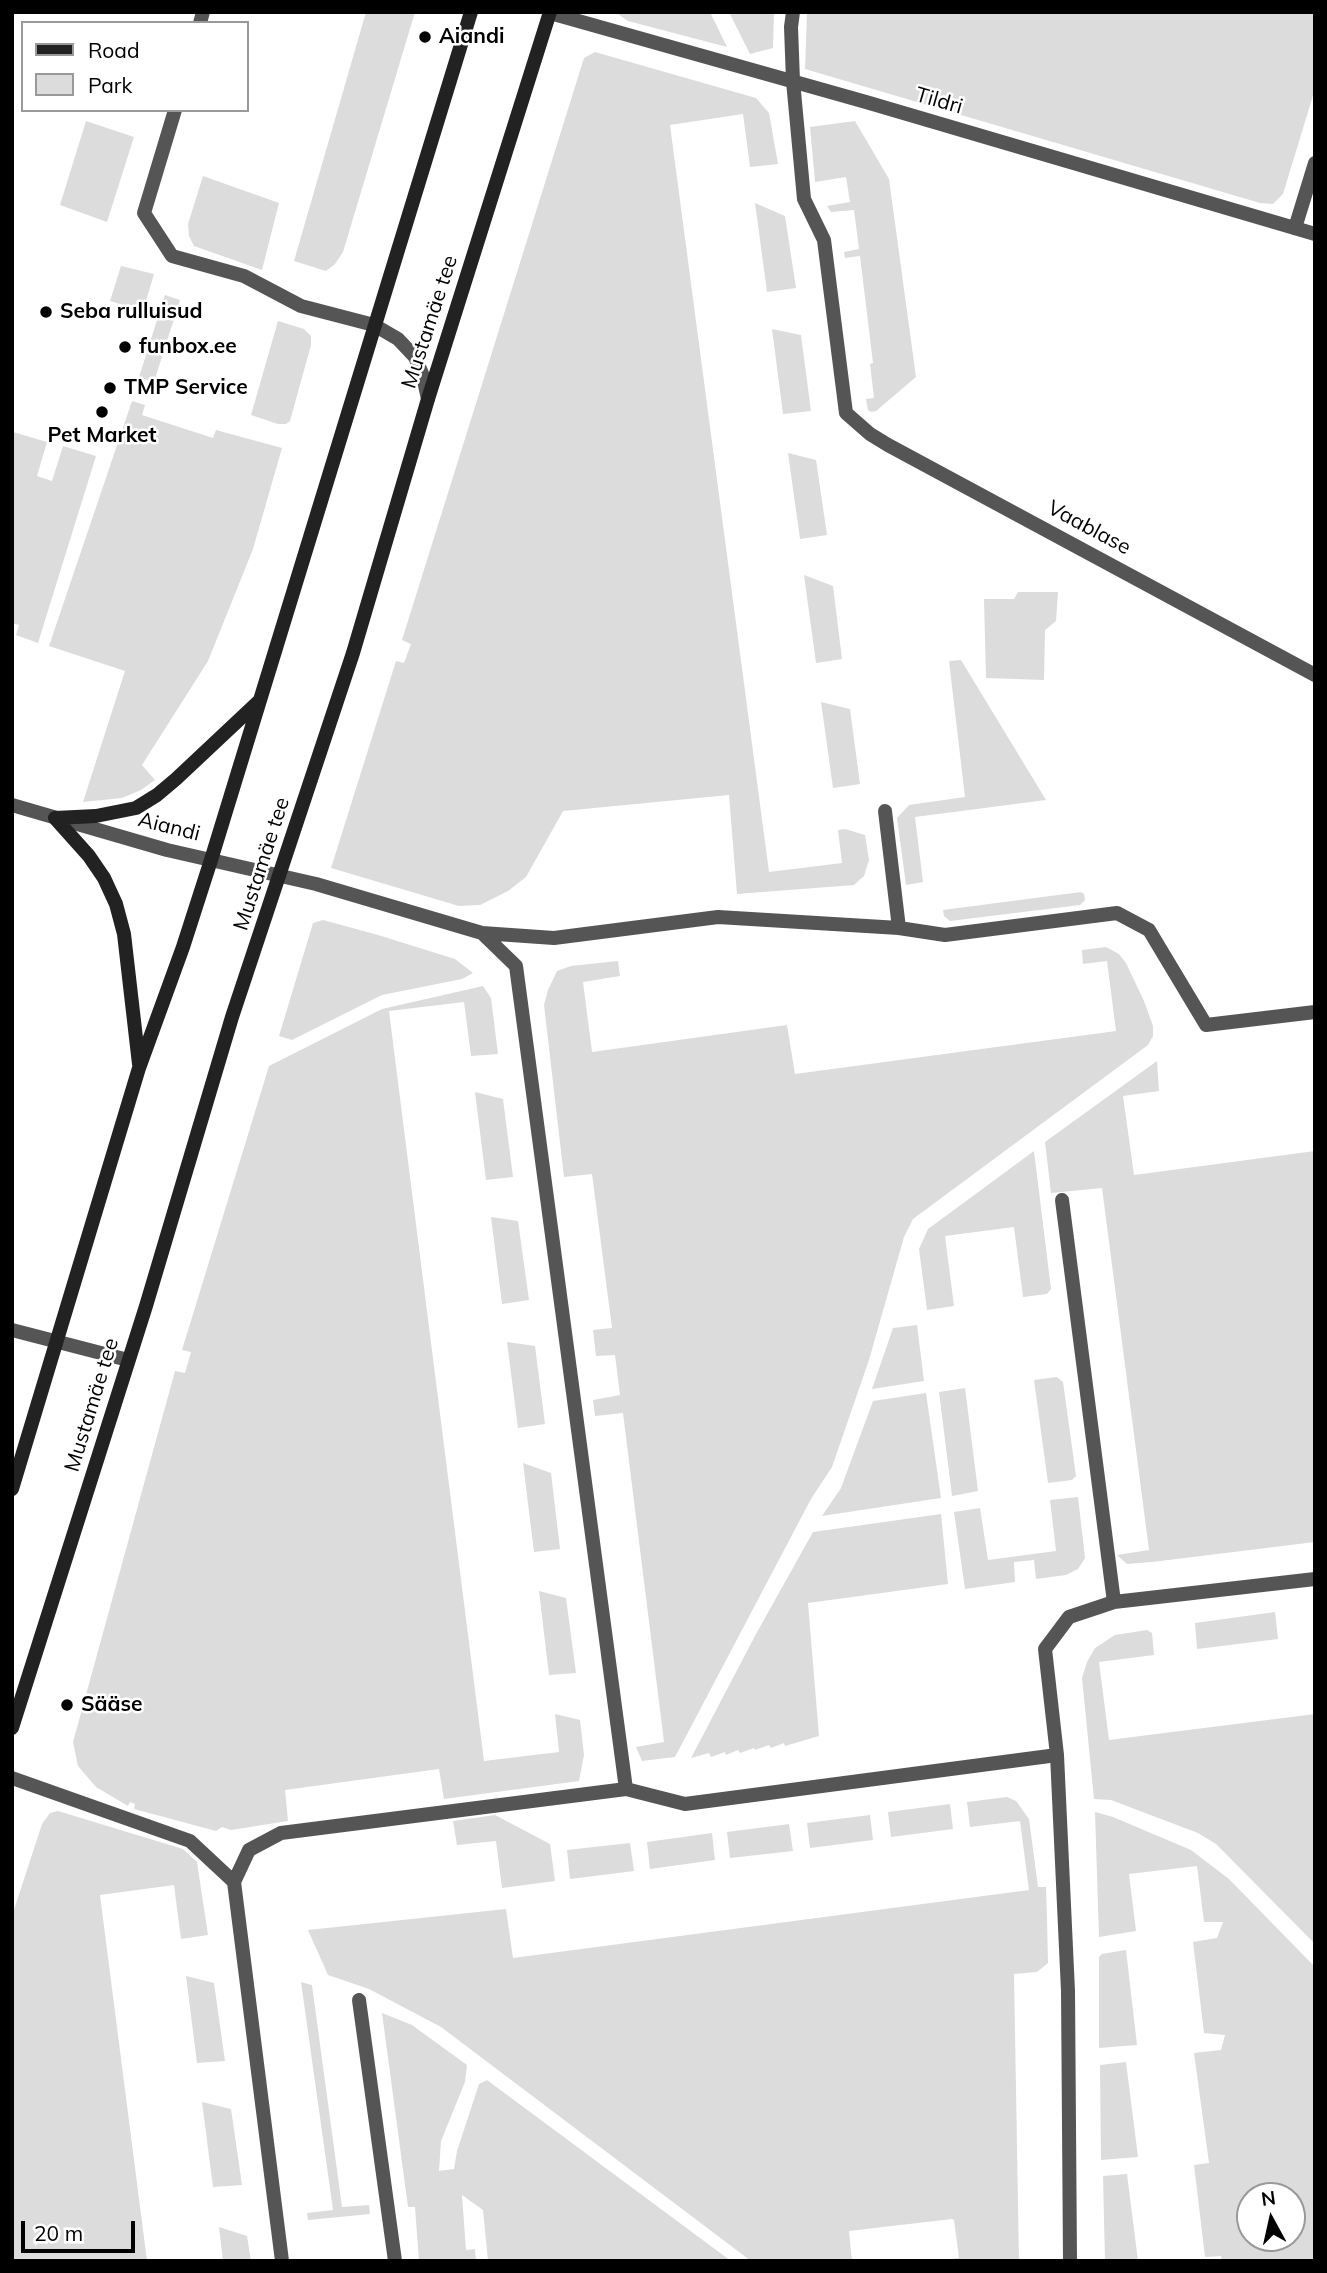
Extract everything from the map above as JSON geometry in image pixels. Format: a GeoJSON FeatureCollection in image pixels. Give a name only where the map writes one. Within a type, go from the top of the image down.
{"type":"FeatureCollection","features":[{"type":"Feature","properties":{"kind":"main road"},"geometry":{"type":"LineString","coordinates":[[12,1489],[139,1068],[211,860],[471,12]]}},
{"type":"Feature","properties":{"kind":"main road","name":"Mustamäe tee"},"geometry":{"type":"LineString","coordinates":[[12,1728],[232,1017],[353,653],[428,399],[550,13]]}},
{"type":"Feature","properties":{"kind":"main road"},"geometry":{"type":"LineString","coordinates":[[55,818],[96,816],[136,808],[167,787],[259,701]]}},
{"type":"Feature","properties":{"kind":"main road"},"geometry":{"type":"LineString","coordinates":[[55,818],[89,856],[117,904],[124,934],[139,1068]]}},
{"type":"Feature","properties":{"kind":"street"},"geometry":{"type":"LineString","coordinates":[[793,12],[793,81]]}},
{"type":"Feature","properties":{"kind":"street","name":"Tildri"},"geometry":{"type":"LineString","coordinates":[[550,13],[793,81],[1315,234]]}},
{"type":"Feature","properties":{"kind":"street","name":"Vaablase"},"geometry":{"type":"LineString","coordinates":[[793,81],[804,199],[824,240],[846,413],[870,434],[1315,675]]}},
{"type":"Feature","properties":{"kind":"street"},"geometry":{"type":"LineString","coordinates":[[173,112],[144,213],[172,256],[244,276],[301,306],[374,325],[398,339],[415,357],[428,399]]}},
{"type":"Feature","properties":{"kind":"street"},"geometry":{"type":"LineString","coordinates":[[1295,228],[1315,163]]}},
{"type":"Feature","properties":{"kind":"street","name":"Aiandi"},"geometry":{"type":"LineString","coordinates":[[12,805],[167,850],[317,884],[482,933],[554,938],[718,917],[899,928],[945,935],[1117,913],[1149,930],[1206,1025],[1315,1012]]}},
{"type":"Feature","properties":{"kind":"street"},"geometry":{"type":"LineString","coordinates":[[885,811],[899,928]]}},
{"type":"Feature","properties":{"kind":"street"},"geometry":{"type":"LineString","coordinates":[[482,933],[516,966],[626,1789]]}},
{"type":"Feature","properties":{"kind":"street"},"geometry":{"type":"LineString","coordinates":[[1062,1200],[1114,1602]]}},
{"type":"Feature","properties":{"kind":"street"},"geometry":{"type":"LineString","coordinates":[[12,1329],[128,1360]]}},
{"type":"Feature","properties":{"kind":"street"},"geometry":{"type":"LineString","coordinates":[[1070,2261],[1068,1991],[1057,1755],[1045,1649],[1069,1617],[1114,1602],[1315,1579]]}},
{"type":"Feature","properties":{"kind":"street"},"geometry":{"type":"LineString","coordinates":[[282,2261],[234,1882],[249,1850],[281,1833],[626,1789],[685,1804],[1057,1755]]}},
{"type":"Feature","properties":{"kind":"street"},"geometry":{"type":"LineString","coordinates":[[12,1778],[190,1841],[234,1882]]}},
{"type":"Feature","properties":{"kind":"street"},"geometry":{"type":"LineString","coordinates":[[359,2000],[395,2261]]}},
{"type":"Feature","properties":{"kind":"green space"},"geometry":{"type":"Polygon","coordinates":[[[366,12],[415,12],[343,252],[326,271],[294,261],[366,12]]]}},
{"type":"Feature","properties":{"kind":"green space"},"geometry":{"type":"Polygon","coordinates":[[[615,12],[710,12],[727,47],[628,21],[615,12]]]}},
{"type":"Feature","properties":{"kind":"green space"},"geometry":{"type":"Polygon","coordinates":[[[729,12],[774,12],[773,48],[750,54],[729,12]]]}},
{"type":"Feature","properties":{"kind":"green space"},"geometry":{"type":"Polygon","coordinates":[[[807,12],[1315,12],[1315,89],[1283,194],[1273,204],[1260,203],[805,69],[807,12]]]}},
{"type":"Feature","properties":{"kind":"green space"},"geometry":{"type":"Polygon","coordinates":[[[595,52],[756,98],[769,113],[778,164],[750,167],[743,114],[670,125],[769,872],[842,863],[838,830],[845,829],[865,835],[869,860],[864,876],[854,885],[737,894],[729,795],[563,811],[526,877],[508,891],[480,905],[459,906],[331,868],[396,661],[404,663],[411,644],[402,640],[584,58],[595,52]]]}},
{"type":"Feature","properties":{"kind":"green space"},"geometry":{"type":"Polygon","coordinates":[[[86,121],[134,137],[107,222],[60,205],[86,121]]]}},
{"type":"Feature","properties":{"kind":"green space"},"geometry":{"type":"Polygon","coordinates":[[[855,121],[889,179],[916,377],[876,411],[871,412],[866,399],[874,398],[870,364],[873,363],[860,256],[845,258],[844,252],[859,249],[854,210],[831,212],[827,206],[850,202],[846,177],[815,182],[810,127],[855,121]]]}},
{"type":"Feature","properties":{"kind":"green space"},"geometry":{"type":"Polygon","coordinates":[[[203,176],[279,203],[262,270],[194,246],[189,236],[188,224],[203,176]]]}},
{"type":"Feature","properties":{"kind":"green space"},"geometry":{"type":"Polygon","coordinates":[[[755,203],[785,216],[796,288],[767,292],[755,203]]]}},
{"type":"Feature","properties":{"kind":"green space"},"geometry":{"type":"Polygon","coordinates":[[[121,266],[154,274],[143,311],[110,301],[121,266]]]}},
{"type":"Feature","properties":{"kind":"green space"},"geometry":{"type":"Polygon","coordinates":[[[165,295],[180,300],[154,382],[139,377],[165,295]]]}},
{"type":"Feature","properties":{"kind":"green space"},"geometry":{"type":"Polygon","coordinates":[[[278,321],[304,329],[311,336],[311,345],[290,421],[286,424],[251,415],[278,321]]]}},
{"type":"Feature","properties":{"kind":"green space"},"geometry":{"type":"Polygon","coordinates":[[[772,329],[801,335],[811,411],[783,414],[772,329]]]}},
{"type":"Feature","properties":{"kind":"green space"},"geometry":{"type":"Polygon","coordinates":[[[132,401],[145,405],[142,415],[213,438],[216,430],[282,448],[253,549],[208,661],[142,765],[155,780],[122,798],[83,802],[125,671],[49,646],[132,401]]]}},
{"type":"Feature","properties":{"kind":"green space"},"geometry":{"type":"Polygon","coordinates":[[[13,432],[47,442],[37,476],[52,481],[63,446],[96,456],[38,643],[16,635],[19,625],[12,623],[13,432]]]}},
{"type":"Feature","properties":{"kind":"green space"},"geometry":{"type":"Polygon","coordinates":[[[788,453],[816,460],[827,535],[800,539],[788,453]]]}},
{"type":"Feature","properties":{"kind":"green space"},"geometry":{"type":"Polygon","coordinates":[[[804,575],[833,586],[842,659],[816,663],[804,575]]]}},
{"type":"Feature","properties":{"kind":"green space"},"geometry":{"type":"Polygon","coordinates":[[[1018,592],[1058,592],[1056,621],[1045,630],[1044,680],[986,678],[984,599],[1014,599],[1018,592]]]}},
{"type":"Feature","properties":{"kind":"green space"},"geometry":{"type":"Polygon","coordinates":[[[961,660],[1046,800],[915,817],[923,882],[906,885],[897,818],[909,805],[965,797],[949,661],[961,660]]]}},
{"type":"Feature","properties":{"kind":"green space"},"geometry":{"type":"Polygon","coordinates":[[[821,702],[850,709],[860,784],[833,788],[821,702]]]}},
{"type":"Feature","properties":{"kind":"green space"},"geometry":{"type":"Polygon","coordinates":[[[1081,892],[1085,900],[1080,905],[950,921],[944,916],[943,910],[1081,892]]]}},
{"type":"Feature","properties":{"kind":"green space"},"geometry":{"type":"Polygon","coordinates":[[[323,920],[455,959],[473,973],[462,979],[382,995],[292,1040],[279,1036],[313,923],[323,920]]]}},
{"type":"Feature","properties":{"kind":"green space"},"geometry":{"type":"Polygon","coordinates":[[[1106,947],[1119,954],[1126,963],[1144,1001],[1153,1026],[1153,1036],[1148,1045],[913,1219],[904,1237],[869,1360],[832,1467],[811,1499],[675,1757],[642,1761],[636,1747],[664,1742],[623,1413],[595,1416],[593,1400],[620,1395],[615,1355],[596,1356],[593,1330],[612,1328],[592,1174],[564,1177],[544,1005],[557,971],[571,966],[618,961],[620,976],[583,982],[592,1052],[787,1025],[795,1074],[1116,1031],[1107,961],[1083,964],[1082,950],[1106,947]]]}},
{"type":"Feature","properties":{"kind":"green space"},"geometry":{"type":"Polygon","coordinates":[[[483,986],[491,998],[498,1054],[471,1056],[464,1002],[389,1011],[484,1761],[559,1752],[555,1714],[580,1720],[584,1755],[579,1781],[444,1799],[439,1769],[285,1790],[288,1821],[231,1830],[222,1827],[216,1831],[134,1809],[135,1804],[130,1802],[128,1806],[96,1787],[78,1766],[73,1742],[175,1371],[185,1373],[191,1352],[182,1350],[269,1066],[382,1009],[483,986]]]}},
{"type":"Feature","properties":{"kind":"green space"},"geometry":{"type":"Polygon","coordinates":[[[1157,1061],[1159,1091],[1123,1096],[1134,1175],[1315,1151],[1315,1542],[1127,1564],[1117,1555],[1149,1550],[1102,1188],[1051,1193],[1045,1142],[1157,1061]]]}},
{"type":"Feature","properties":{"kind":"green space"},"geometry":{"type":"Polygon","coordinates":[[[475,1092],[503,1099],[513,1177],[486,1180],[475,1092]]]}},
{"type":"Feature","properties":{"kind":"green space"},"geometry":{"type":"Polygon","coordinates":[[[1034,1151],[1051,1289],[1047,1294],[1023,1297],[1014,1227],[945,1236],[954,1306],[927,1310],[919,1249],[928,1229],[1034,1151]]]}},
{"type":"Feature","properties":{"kind":"green space"},"geometry":{"type":"Polygon","coordinates":[[[491,1217],[518,1221],[529,1300],[502,1304],[491,1217]]]}},
{"type":"Feature","properties":{"kind":"green space"},"geometry":{"type":"Polygon","coordinates":[[[917,1325],[924,1381],[872,1389],[893,1328],[917,1325]]]}},
{"type":"Feature","properties":{"kind":"green space"},"geometry":{"type":"Polygon","coordinates":[[[507,1342],[535,1346],[545,1424],[518,1428],[507,1342]]]}},
{"type":"Feature","properties":{"kind":"green space"},"geometry":{"type":"Polygon","coordinates":[[[1057,1377],[1063,1382],[1076,1476],[1072,1480],[1048,1483],[1034,1380],[1057,1377]]]}},
{"type":"Feature","properties":{"kind":"green space"},"geometry":{"type":"Polygon","coordinates":[[[965,1388],[978,1491],[952,1496],[939,1392],[965,1388]]]}},
{"type":"Feature","properties":{"kind":"green space"},"geometry":{"type":"Polygon","coordinates":[[[926,1393],[941,1498],[822,1516],[841,1488],[873,1401],[926,1393]]]}},
{"type":"Feature","properties":{"kind":"green space"},"geometry":{"type":"Polygon","coordinates":[[[523,1463],[551,1473],[560,1549],[534,1552],[523,1463]]]}},
{"type":"Feature","properties":{"kind":"green space"},"geometry":{"type":"Polygon","coordinates":[[[1078,1497],[1085,1558],[1078,1569],[1066,1575],[1036,1579],[1034,1560],[1014,1562],[1015,1582],[965,1589],[954,1512],[980,1508],[988,1560],[1056,1551],[1050,1500],[1078,1497]]]}},
{"type":"Feature","properties":{"kind":"green space"},"geometry":{"type":"Polygon","coordinates":[[[941,1514],[948,1584],[808,1603],[819,1736],[785,1746],[784,1743],[740,1753],[738,1750],[726,1755],[725,1752],[711,1757],[709,1753],[691,1758],[813,1532],[941,1514]]]}},
{"type":"Feature","properties":{"kind":"green space"},"geometry":{"type":"Polygon","coordinates":[[[539,1591],[566,1598],[576,1673],[549,1675],[539,1591]]]}},
{"type":"Feature","properties":{"kind":"green space"},"geometry":{"type":"Polygon","coordinates":[[[1275,1612],[1278,1639],[1197,1649],[1195,1623],[1275,1612]]]}},
{"type":"Feature","properties":{"kind":"green space"},"geometry":{"type":"Polygon","coordinates":[[[1147,1630],[1152,1633],[1154,1655],[1099,1662],[1109,1740],[1315,1714],[1315,1944],[1216,1844],[1198,1833],[1111,1800],[1094,1799],[1082,1678],[1087,1662],[1095,1648],[1115,1635],[1147,1630]]]}},
{"type":"Feature","properties":{"kind":"green space"},"geometry":{"type":"Polygon","coordinates":[[[1007,1797],[1016,1801],[1029,1819],[1038,1887],[1046,1887],[1047,1918],[1048,1963],[1037,1972],[1014,1974],[1019,2261],[938,2261],[959,2258],[952,2219],[849,2231],[852,2261],[751,2261],[441,2027],[369,1989],[328,1975],[308,1930],[506,1909],[513,1958],[1029,1890],[1020,1821],[970,1827],[967,1802],[1007,1797]]]}},
{"type":"Feature","properties":{"kind":"green space"},"geometry":{"type":"Polygon","coordinates":[[[950,1804],[953,1829],[891,1837],[888,1812],[950,1804]]]}},
{"type":"Feature","properties":{"kind":"green space"},"geometry":{"type":"Polygon","coordinates":[[[58,1811],[183,1849],[197,1862],[208,1935],[181,1939],[174,1885],[100,1895],[147,2261],[12,2261],[12,1916],[42,1824],[50,1813],[58,1811]]]}},
{"type":"Feature","properties":{"kind":"green space"},"geometry":{"type":"Polygon","coordinates":[[[1095,1812],[1191,1850],[1229,1879],[1315,1967],[1315,2261],[1222,2261],[1221,2256],[1205,2257],[1194,2165],[1209,2163],[1194,2053],[1221,2050],[1225,2035],[1204,2033],[1193,1942],[1217,1938],[1223,1922],[1204,1922],[1197,1866],[1129,1874],[1136,1931],[1099,1937],[1095,1812]]]}},
{"type":"Feature","properties":{"kind":"green space"},"geometry":{"type":"Polygon","coordinates":[[[495,1815],[550,1844],[555,1881],[502,1888],[496,1841],[457,1845],[453,1821],[495,1815]]]}},
{"type":"Feature","properties":{"kind":"green space"},"geometry":{"type":"Polygon","coordinates":[[[870,1815],[873,1840],[810,1848],[807,1823],[870,1815]]]}},
{"type":"Feature","properties":{"kind":"green space"},"geometry":{"type":"Polygon","coordinates":[[[789,1824],[793,1851],[730,1858],[727,1832],[789,1824]]]}},
{"type":"Feature","properties":{"kind":"green space"},"geometry":{"type":"Polygon","coordinates":[[[712,1833],[715,1860],[650,1869],[647,1842],[712,1833]]]}},
{"type":"Feature","properties":{"kind":"green space"},"geometry":{"type":"Polygon","coordinates":[[[630,1843],[634,1871],[570,1879],[567,1850],[630,1843]]]}},
{"type":"Feature","properties":{"kind":"green space"},"geometry":{"type":"Polygon","coordinates":[[[1126,1950],[1137,2045],[1099,2048],[1099,1957],[1102,1954],[1126,1950]]]}},
{"type":"Feature","properties":{"kind":"green space"},"geometry":{"type":"Polygon","coordinates":[[[186,1976],[214,1983],[225,2061],[197,2063],[186,1976]]]}},
{"type":"Feature","properties":{"kind":"green space"},"geometry":{"type":"Polygon","coordinates":[[[301,1982],[312,1985],[342,2207],[369,2205],[370,2214],[308,2220],[307,2213],[333,2210],[301,1982]]]}},
{"type":"Feature","properties":{"kind":"green space"},"geometry":{"type":"Polygon","coordinates":[[[382,2013],[412,2025],[467,2065],[465,2082],[441,2141],[439,2171],[454,2169],[457,2151],[479,2084],[487,2080],[731,2261],[488,2261],[483,2210],[462,2195],[466,2250],[475,2249],[476,2261],[419,2261],[415,2207],[408,2207],[382,2013]]]}},
{"type":"Feature","properties":{"kind":"green space"},"geometry":{"type":"Polygon","coordinates":[[[1126,2062],[1138,2157],[1101,2160],[1100,2065],[1126,2062]]]}},
{"type":"Feature","properties":{"kind":"green space"},"geometry":{"type":"Polygon","coordinates":[[[202,2102],[231,2109],[242,2185],[213,2187],[202,2102]]]}},
{"type":"Feature","properties":{"kind":"green space"},"geometry":{"type":"Polygon","coordinates":[[[1127,2174],[1138,2261],[1105,2261],[1103,2176],[1127,2174]]]}},
{"type":"Feature","properties":{"kind":"green space"},"geometry":{"type":"Polygon","coordinates":[[[219,2227],[247,2236],[251,2261],[223,2261],[219,2227]]]}},
{"type":"Feature","properties":{"kind":"place","name":"Aiandi"},"geometry":{"type":"Point","coordinates":[425,37]}},
{"type":"Feature","properties":{"kind":"place","name":"Seba rulluisud"},"geometry":{"type":"Point","coordinates":[46,312]}},
{"type":"Feature","properties":{"kind":"place","name":"funbox.ee"},"geometry":{"type":"Point","coordinates":[125,347]}},
{"type":"Feature","properties":{"kind":"place","name":"TMP Service"},"geometry":{"type":"Point","coordinates":[110,388]}},
{"type":"Feature","properties":{"kind":"place","name":"Pet Market"},"geometry":{"type":"Point","coordinates":[102,412]}},
{"type":"Feature","properties":{"kind":"place","name":"Sääse"},"geometry":{"type":"Point","coordinates":[67,1705]}}]}
